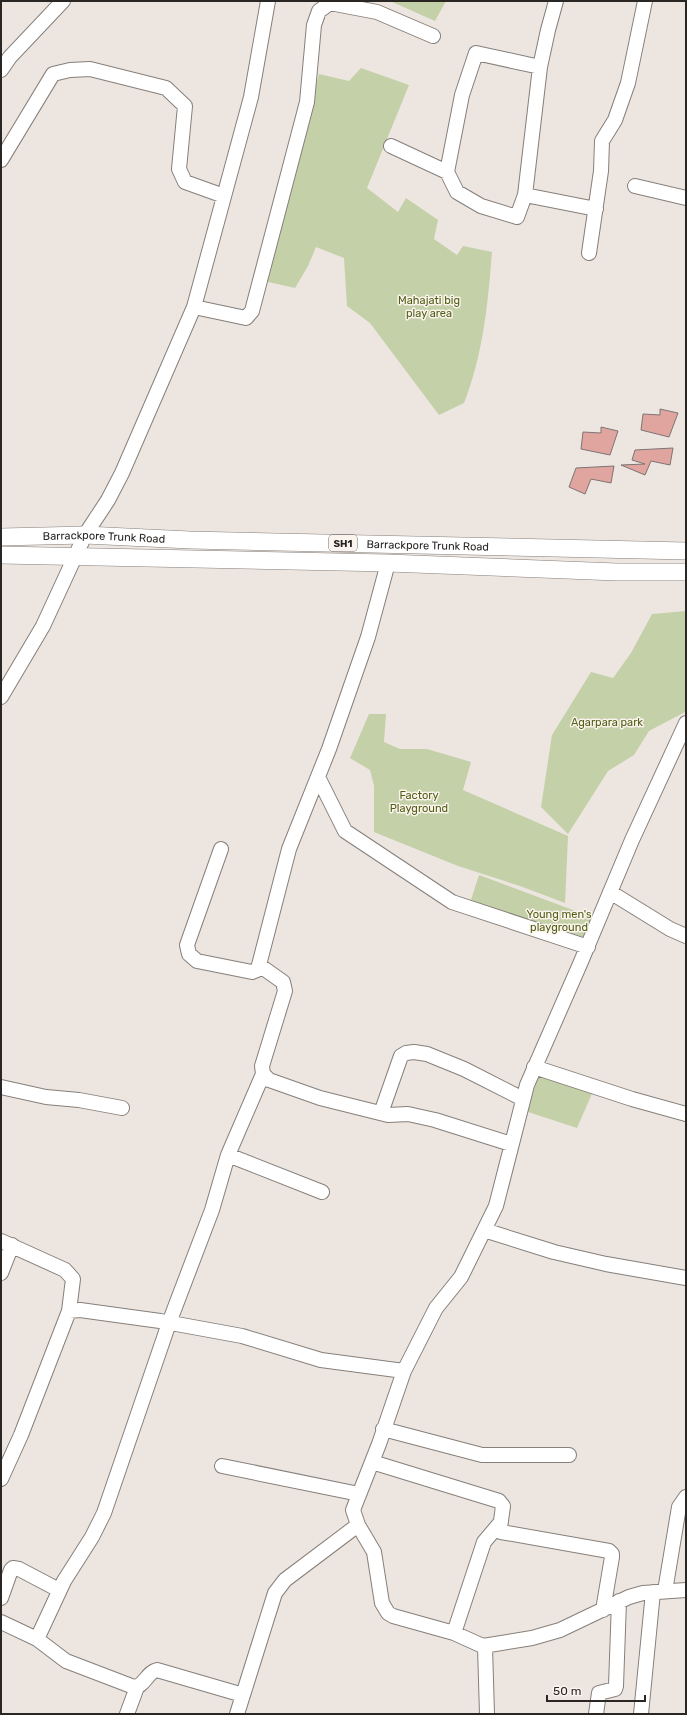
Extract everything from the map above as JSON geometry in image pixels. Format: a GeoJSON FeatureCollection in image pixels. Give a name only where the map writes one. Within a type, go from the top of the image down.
{"type":"FeatureCollection","features":[{"type":"Feature","properties":{"kind":"main road","name":"Barrackpore Trunk Road"},"geometry":{"type":"LineString","coordinates":[[1,537],[85,535],[190,540],[686,552]]}},
{"type":"Feature","properties":{"kind":"main road","name":"Barrackpore Trunk Road"},"geometry":{"type":"LineString","coordinates":[[1,555],[388,563],[617,572],[686,572]]}},
{"type":"Feature","properties":{"kind":"street"},"geometry":{"type":"LineString","coordinates":[[1,70],[10,57],[63,1]]}},
{"type":"Feature","properties":{"kind":"street"},"geometry":{"type":"LineString","coordinates":[[1,697],[43,626],[85,535],[108,500],[122,472],[194,307],[251,98],[268,1]]}},
{"type":"Feature","properties":{"kind":"street"},"geometry":{"type":"LineString","coordinates":[[540,67],[476,53],[462,95],[447,172],[457,192],[481,206],[517,217],[525,195],[540,67],[556,1]]}},
{"type":"Feature","properties":{"kind":"street"},"geometry":{"type":"LineString","coordinates":[[589,253],[602,171],[602,141],[615,120],[628,83],[645,1]]}},
{"type":"Feature","properties":{"kind":"street"},"geometry":{"type":"LineString","coordinates":[[194,307],[246,318],[252,311],[308,102],[314,25],[319,11],[330,2],[376,12],[433,36]]}},
{"type":"Feature","properties":{"kind":"street"},"geometry":{"type":"LineString","coordinates":[[1,160],[53,74],[70,70],[90,69],[166,88],[186,106],[179,169],[185,182],[224,196]]}},
{"type":"Feature","properties":{"kind":"street"},"geometry":{"type":"LineString","coordinates":[[391,146],[447,172]]}},
{"type":"Feature","properties":{"kind":"street"},"geometry":{"type":"LineString","coordinates":[[635,186],[686,198]]}},
{"type":"Feature","properties":{"kind":"street"},"geometry":{"type":"LineString","coordinates":[[525,195],[596,209]]}},
{"type":"Feature","properties":{"kind":"street"},"geometry":{"type":"LineString","coordinates":[[221,849],[187,945],[188,954],[197,961],[252,972],[257,970],[260,965],[289,849],[329,749],[368,637],[388,563]]}},
{"type":"Feature","properties":{"kind":"street"},"geometry":{"type":"LineString","coordinates":[[686,723],[632,840],[588,947],[534,1067],[523,1099],[496,1206],[461,1277],[436,1308],[404,1370],[372,1462],[353,1510],[358,1525],[375,1556],[382,1603],[388,1613],[393,1616],[454,1633],[483,1646],[547,1634],[560,1630],[629,1597],[659,1592],[686,1590]]}},
{"type":"Feature","properties":{"kind":"street"},"geometry":{"type":"LineString","coordinates":[[318,777],[345,832],[452,902],[588,947]]}},
{"type":"Feature","properties":{"kind":"street"},"geometry":{"type":"LineString","coordinates":[[610,892],[670,929],[686,936]]}},
{"type":"Feature","properties":{"kind":"street"},"geometry":{"type":"LineString","coordinates":[[37,1639],[59,1590],[92,1537],[104,1513],[170,1323],[212,1210],[228,1156],[263,1074],[262,1066],[285,992],[282,982],[260,965]]}},
{"type":"Feature","properties":{"kind":"street"},"geometry":{"type":"LineString","coordinates":[[381,1113],[401,1056],[406,1053],[414,1052],[427,1054],[464,1069],[523,1099]]}},
{"type":"Feature","properties":{"kind":"street"},"geometry":{"type":"LineString","coordinates":[[534,1067],[632,1099],[686,1114]]}},
{"type":"Feature","properties":{"kind":"street"},"geometry":{"type":"LineString","coordinates":[[263,1074],[268,1080],[320,1098],[388,1115],[408,1114],[435,1120],[511,1144]]}},
{"type":"Feature","properties":{"kind":"street"},"geometry":{"type":"LineString","coordinates":[[1,1087],[46,1097],[79,1100],[122,1108]]}},
{"type":"Feature","properties":{"kind":"street"},"geometry":{"type":"LineString","coordinates":[[228,1156],[322,1192]]}},
{"type":"Feature","properties":{"kind":"street"},"geometry":{"type":"LineString","coordinates":[[484,1230],[554,1252],[606,1264],[686,1278]]}},
{"type":"Feature","properties":{"kind":"street"},"geometry":{"type":"LineString","coordinates":[[1,1273],[6,1243],[65,1270],[73,1279],[69,1311],[18,1442],[1,1479]]}},
{"type":"Feature","properties":{"kind":"street"},"geometry":{"type":"LineString","coordinates":[[69,1311],[80,1310],[170,1323],[242,1336],[321,1360],[404,1370]]}},
{"type":"Feature","properties":{"kind":"street"},"geometry":{"type":"LineString","coordinates":[[383,1429],[482,1455],[569,1455]]}},
{"type":"Feature","properties":{"kind":"street"},"geometry":{"type":"LineString","coordinates":[[372,1462],[498,1501],[502,1506],[500,1522],[501,1532],[608,1551],[612,1554],[612,1557],[603,1610]]}},
{"type":"Feature","properties":{"kind":"street"},"geometry":{"type":"LineString","coordinates":[[222,1466],[359,1494]]}},
{"type":"Feature","properties":{"kind":"street"},"geometry":{"type":"LineString","coordinates":[[641,1714],[659,1592],[679,1507],[686,1497]]}},
{"type":"Feature","properties":{"kind":"street"},"geometry":{"type":"LineString","coordinates":[[454,1633],[484,1542],[500,1522]]}},
{"type":"Feature","properties":{"kind":"street"},"geometry":{"type":"LineString","coordinates":[[237,1714],[275,1593],[285,1580],[358,1525]]}},
{"type":"Feature","properties":{"kind":"street"},"geometry":{"type":"LineString","coordinates":[[1,1598],[13,1568],[59,1590]]}},
{"type":"Feature","properties":{"kind":"street"},"geometry":{"type":"LineString","coordinates":[[596,1714],[599,1693],[615,1689],[616,1686],[619,1601]]}},
{"type":"Feature","properties":{"kind":"street"},"geometry":{"type":"LineString","coordinates":[[1,1622],[37,1639],[66,1661],[137,1687]]}},
{"type":"Feature","properties":{"kind":"street"},"geometry":{"type":"LineString","coordinates":[[483,1646],[485,1647],[487,1714]]}},
{"type":"Feature","properties":{"kind":"street"},"geometry":{"type":"LineString","coordinates":[[127,1714],[137,1687],[153,1671],[157,1670],[243,1696]]}},
{"type":"Feature","properties":{"kind":"green space"},"geometry":{"type":"Polygon","coordinates":[[[390,1],[446,1],[435,21],[390,1]]]}},
{"type":"Feature","properties":{"kind":"green space","name":"Mahajati big play area"},"geometry":{"type":"Polygon","coordinates":[[[361,68],[409,85],[367,188],[398,212],[406,198],[438,220],[434,239],[457,255],[463,246],[492,252],[484,329],[476,366],[470,385],[464,403],[439,415],[370,323],[347,306],[344,258],[316,247],[308,266],[295,288],[264,281],[319,74],[349,81],[361,68]]]}},
{"type":"Feature","properties":{"kind":"green space","name":"Agarpara park"},"geometry":{"type":"Polygon","coordinates":[[[686,611],[685,712],[649,731],[634,755],[608,771],[568,834],[541,807],[552,735],[591,672],[613,678],[631,653],[652,614],[686,611]]]}},
{"type":"Feature","properties":{"kind":"green space","name":"Factory Playground"},"geometry":{"type":"Polygon","coordinates":[[[369,714],[386,714],[384,742],[400,749],[427,749],[471,762],[463,790],[568,836],[565,903],[520,886],[458,866],[374,832],[374,786],[370,770],[350,758],[369,714]]]}},
{"type":"Feature","properties":{"kind":"green space","name":"Young men's playground"},"geometry":{"type":"Polygon","coordinates":[[[479,875],[597,919],[586,946],[470,903],[479,875]]]}},
{"type":"Feature","properties":{"kind":"green space"},"geometry":{"type":"Polygon","coordinates":[[[541,1072],[594,1089],[577,1128],[525,1111],[541,1072]]]}},
{"type":"Feature","properties":{"kind":"building"},"geometry":{"type":"Polygon","coordinates":[[[660,409],[678,413],[669,437],[641,430],[643,414],[660,415],[660,409]]]}},
{"type":"Feature","properties":{"kind":"building"},"geometry":{"type":"Polygon","coordinates":[[[601,427],[618,431],[610,455],[581,449],[583,432],[601,433],[601,427]]]}},
{"type":"Feature","properties":{"kind":"building"},"geometry":{"type":"Polygon","coordinates":[[[673,448],[670,465],[651,461],[645,475],[621,465],[645,464],[632,460],[635,450],[673,448]]]}},
{"type":"Feature","properties":{"kind":"building"},"geometry":{"type":"Polygon","coordinates":[[[614,466],[611,483],[591,479],[585,494],[569,487],[576,468],[614,466]]]}}]}
